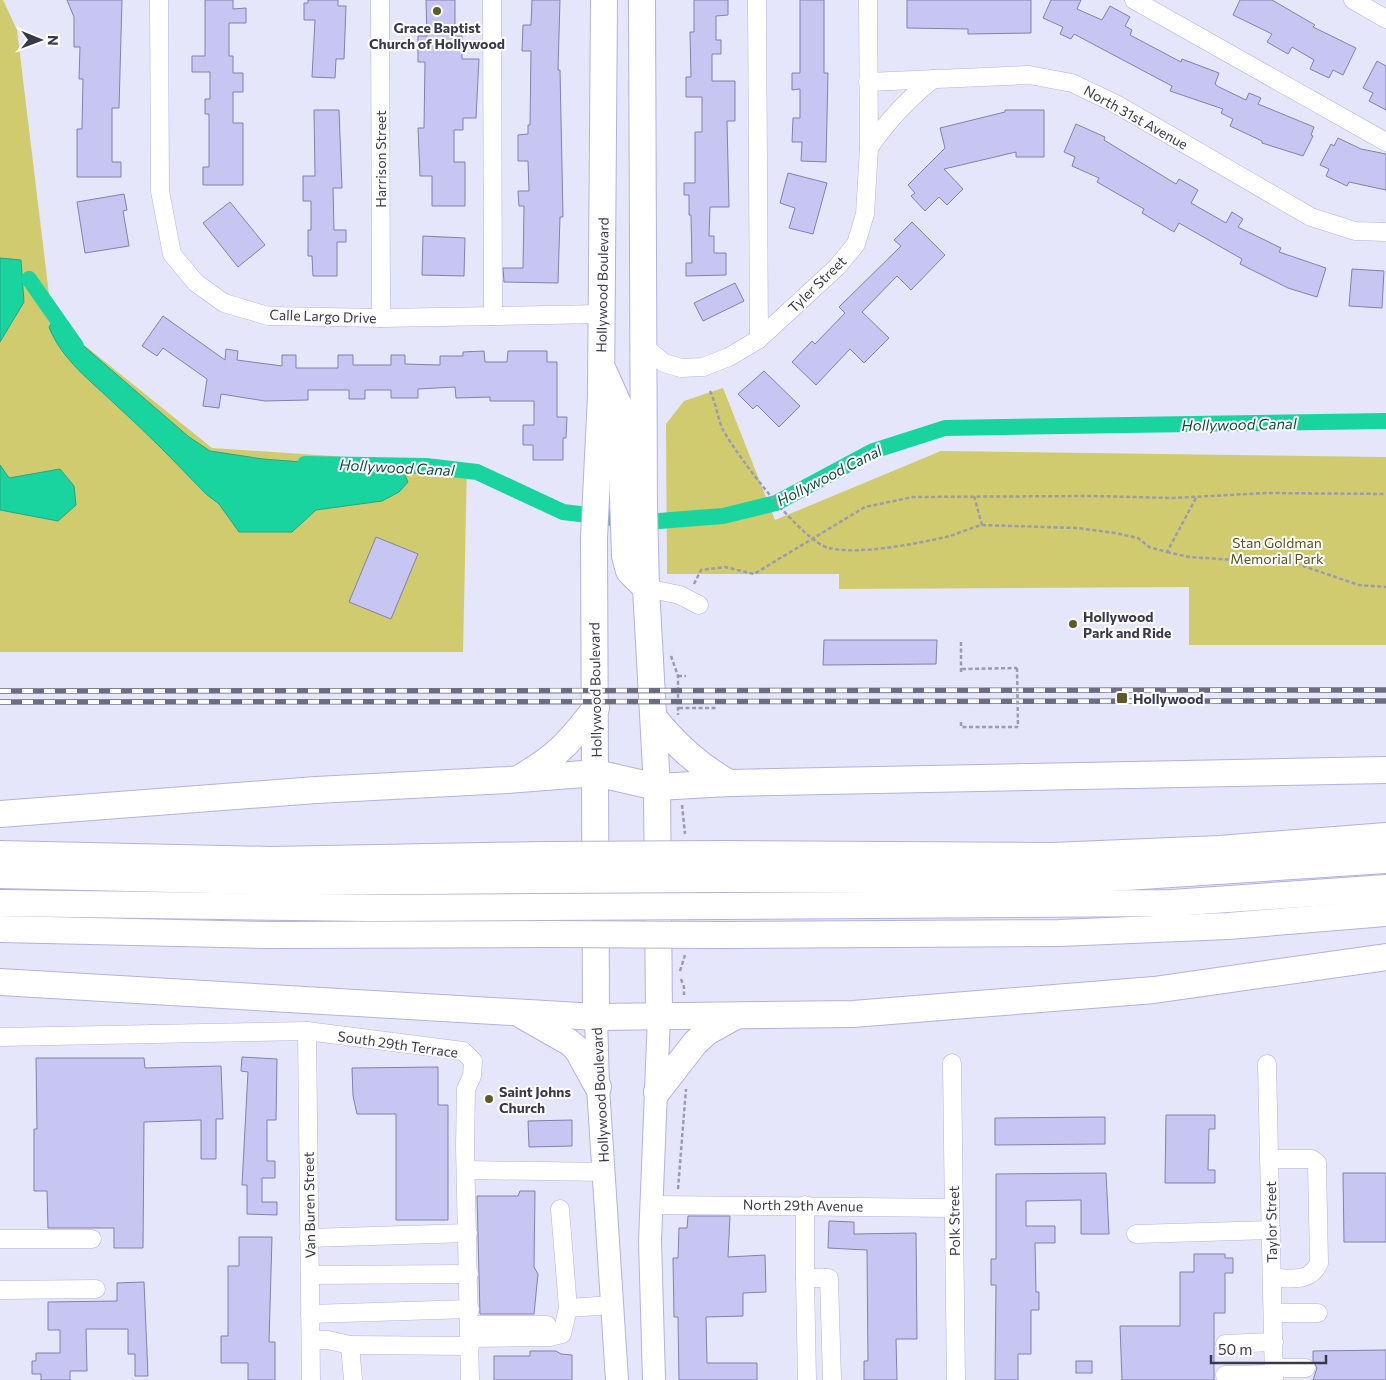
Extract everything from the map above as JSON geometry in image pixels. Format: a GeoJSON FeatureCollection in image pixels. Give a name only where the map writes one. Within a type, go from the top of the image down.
{"type":"FeatureCollection","features":[{"type":"Feature","properties":{"kind":"highway","name":"Hollywood Boulevard"},"geometry":{"type":"LineString","coordinates":[[596,1017],[594,538],[601,365],[604,0]]}},
{"type":"Feature","properties":{"kind":"highway"},"geometry":{"type":"LineString","coordinates":[[634,519],[642,345],[642,0]]}},
{"type":"Feature","properties":{"kind":"highway"},"geometry":{"type":"LineString","coordinates":[[601,365],[620,408],[634,519],[646,588],[657,787],[659,1016]]}},
{"type":"Feature","properties":{"kind":"highway"},"geometry":{"type":"LineString","coordinates":[[518,779],[546,763],[566,747],[596,708]]}},
{"type":"Feature","properties":{"kind":"highway"},"geometry":{"type":"LineString","coordinates":[[654,718],[674,743],[711,772],[729,783]]}},
{"type":"Feature","properties":{"kind":"highway"},"geometry":{"type":"LineString","coordinates":[[0,814],[316,790],[518,779],[596,772],[657,787],[729,783],[1386,770]]}},
{"type":"Feature","properties":{"kind":"highway"},"geometry":{"type":"LineString","coordinates":[[0,876],[300,882],[725,854],[1052,856],[1219,849],[1386,836]]}},
{"type":"Feature","properties":{"kind":"highway"},"geometry":{"type":"LineString","coordinates":[[0,854],[544,867],[724,879],[1080,880],[1386,860]]}},
{"type":"Feature","properties":{"kind":"highway"},"geometry":{"type":"LineString","coordinates":[[0,903],[370,908],[1172,902],[1386,888]]}},
{"type":"Feature","properties":{"kind":"highway"},"geometry":{"type":"LineString","coordinates":[[0,929],[270,935],[1059,933],[1228,926],[1386,913]]}},
{"type":"Feature","properties":{"kind":"highway"},"geometry":{"type":"LineString","coordinates":[[0,982],[596,1017],[852,1014],[1154,990],[1386,957]]}},
{"type":"Feature","properties":{"kind":"highway"},"geometry":{"type":"LineString","coordinates":[[516,1013],[569,1042],[577,1049],[598,1087]]}},
{"type":"Feature","properties":{"kind":"highway"},"geometry":{"type":"LineString","coordinates":[[657,1092],[694,1043],[707,1032],[738,1015]]}},
{"type":"Feature","properties":{"kind":"main road"},"geometry":{"type":"LineString","coordinates":[[654,1380],[650,1241],[659,1016]]}},
{"type":"Feature","properties":{"kind":"main road","name":"Hollywood Boulevard"},"geometry":{"type":"LineString","coordinates":[[596,1017],[598,1087],[617,1380]]}},
{"type":"Feature","properties":{"kind":"street","name":"Calle Largo Drive"},"geometry":{"type":"LineString","coordinates":[[159,0],[160,191],[172,254],[196,283],[224,303],[268,316],[381,318],[601,314]]}},
{"type":"Feature","properties":{"kind":"street","name":"Harrison Street"},"geometry":{"type":"LineString","coordinates":[[380,0],[381,318]]}},
{"type":"Feature","properties":{"kind":"street"},"geometry":{"type":"LineString","coordinates":[[492,0],[493,316]]}},
{"type":"Feature","properties":{"kind":"street"},"geometry":{"type":"LineString","coordinates":[[757,0],[759,339]]}},
{"type":"Feature","properties":{"kind":"street","name":"Tyler Street"},"geometry":{"type":"LineString","coordinates":[[642,345],[664,364],[687,369],[703,367],[729,357],[759,339],[836,267],[856,244],[865,214],[869,148],[868,0]]}},
{"type":"Feature","properties":{"kind":"street"},"geometry":{"type":"LineString","coordinates":[[1134,0],[1386,142]]}},
{"type":"Feature","properties":{"kind":"street"},"geometry":{"type":"LineString","coordinates":[[1353,0],[1386,19]]}},
{"type":"Feature","properties":{"kind":"street","name":"North 31st Avenue"},"geometry":{"type":"LineString","coordinates":[[868,82],[1029,75],[1072,83],[1116,104],[1311,217],[1355,231],[1386,232]]}},
{"type":"Feature","properties":{"kind":"street"},"geometry":{"type":"LineString","coordinates":[[869,148],[887,121],[933,79]]}},
{"type":"Feature","properties":{"kind":"street"},"geometry":{"type":"LineString","coordinates":[[646,588],[680,595],[695,603]]}},
{"type":"Feature","properties":{"kind":"street","name":"South 29th Terrace"},"geometry":{"type":"LineString","coordinates":[[0,1037],[307,1031],[463,1051],[473,1060],[472,1076],[466,1090],[470,1380]]}},
{"type":"Feature","properties":{"kind":"street","name":"Van Buren Street"},"geometry":{"type":"LineString","coordinates":[[307,1031],[311,1380]]}},
{"type":"Feature","properties":{"kind":"street","name":"Polk Street"},"geometry":{"type":"LineString","coordinates":[[952,1063],[956,1380]]}},
{"type":"Feature","properties":{"kind":"street","name":"Taylor Street"},"geometry":{"type":"LineString","coordinates":[[1267,1064],[1274,1374]]}},
{"type":"Feature","properties":{"kind":"street"},"geometry":{"type":"LineString","coordinates":[[1269,1159],[1312,1159],[1317,1163],[1318,1192],[1319,1263],[1315,1272],[1309,1277],[1272,1278]]}},
{"type":"Feature","properties":{"kind":"street"},"geometry":{"type":"LineString","coordinates":[[466,1170],[604,1172]]}},
{"type":"Feature","properties":{"kind":"street","name":"North 29th Avenue"},"geometry":{"type":"LineString","coordinates":[[652,1205],[805,1205],[953,1208]]}},
{"type":"Feature","properties":{"kind":"street"},"geometry":{"type":"LineString","coordinates":[[805,1205],[807,1380]]}},
{"type":"Feature","properties":{"kind":"street"},"geometry":{"type":"LineString","coordinates":[[310,1314],[550,1337],[562,1334],[566,1316],[560,1209]]}},
{"type":"Feature","properties":{"kind":"street"},"geometry":{"type":"LineString","coordinates":[[1136,1234],[1271,1230]]}},
{"type":"Feature","properties":{"kind":"street"},"geometry":{"type":"LineString","coordinates":[[309,1238],[468,1232]]}},
{"type":"Feature","properties":{"kind":"street"},"geometry":{"type":"LineString","coordinates":[[0,1239],[92,1239]]}},
{"type":"Feature","properties":{"kind":"street"},"geometry":{"type":"LineString","coordinates":[[310,1275],[469,1274]]}},
{"type":"Feature","properties":{"kind":"street"},"geometry":{"type":"LineString","coordinates":[[805,1278],[829,1278],[832,1380]]}},
{"type":"Feature","properties":{"kind":"street"},"geometry":{"type":"LineString","coordinates":[[0,1290],[96,1289]]}},
{"type":"Feature","properties":{"kind":"street"},"geometry":{"type":"LineString","coordinates":[[566,1316],[613,1305]]}},
{"type":"Feature","properties":{"kind":"street"},"geometry":{"type":"LineString","coordinates":[[1273,1313],[1318,1314]]}},
{"type":"Feature","properties":{"kind":"street"},"geometry":{"type":"LineString","coordinates":[[310,1340],[328,1340],[350,1345],[470,1329]]}},
{"type":"Feature","properties":{"kind":"street"},"geometry":{"type":"LineString","coordinates":[[1225,1344],[1274,1342]]}},
{"type":"Feature","properties":{"kind":"street"},"geometry":{"type":"LineString","coordinates":[[350,1345],[353,1380]]}},
{"type":"Feature","properties":{"kind":"street"},"geometry":{"type":"LineString","coordinates":[[1225,1375],[1274,1374],[1306,1368]]}},
{"type":"Feature","properties":{"kind":"path"},"geometry":{"type":"LineString","coordinates":[[710,390],[717,407],[722,428],[754,476],[800,528],[827,548],[851,550],[903,545],[939,538],[982,525],[1077,528],[1138,538],[1149,547],[1189,557],[1297,564],[1359,585],[1386,587]]}},
{"type":"Feature","properties":{"kind":"path"},"geometry":{"type":"LineString","coordinates":[[695,603],[694,581],[701,570],[725,568],[754,574],[866,507],[913,497],[1092,496],[1173,498],[1198,495],[1266,493],[1386,494]]}},
{"type":"Feature","properties":{"kind":"path"},"geometry":{"type":"LineString","coordinates":[[1167,552],[1198,495]]}},
{"type":"Feature","properties":{"kind":"path"},"geometry":{"type":"LineString","coordinates":[[974,496],[982,525]]}},
{"type":"Feature","properties":{"kind":"path"},"geometry":{"type":"LineString","coordinates":[[961,642],[962,674]]}},
{"type":"Feature","properties":{"kind":"path"},"geometry":{"type":"LineString","coordinates":[[961,722],[961,727],[1018,727],[1017,668],[962,669]]}},
{"type":"Feature","properties":{"kind":"path"},"geometry":{"type":"LineString","coordinates":[[678,676],[686,676]]}},
{"type":"Feature","properties":{"kind":"path"},"geometry":{"type":"LineString","coordinates":[[679,708],[717,708]]}},
{"type":"Feature","properties":{"kind":"green space"},"geometry":{"type":"Polygon","coordinates":[[[0,0],[3,0],[17,30],[52,319],[212,448],[467,465],[463,652],[0,652],[0,0]]]}},
{"type":"Feature","properties":{"kind":"green space","name":"Stan Goldman Memorial Park"},"geometry":{"type":"Polygon","coordinates":[[[723,388],[775,520],[941,451],[1386,457],[1386,645],[1189,645],[1189,587],[839,589],[839,574],[667,574],[666,424],[684,401],[723,388]]]}},
{"type":"Feature","properties":{"kind":"shaded area"},"geometry":{"type":"Polygon","coordinates":[[[0,258],[21,260],[24,302],[0,342],[0,258]]]}},
{"type":"Feature","properties":{"kind":"shaded area"},"geometry":{"type":"Polygon","coordinates":[[[57,323],[189,437],[210,451],[263,459],[403,470],[408,482],[399,492],[382,501],[316,510],[292,532],[239,532],[219,504],[206,494],[69,360],[61,350],[49,327],[51,324],[57,323]]]}},
{"type":"Feature","properties":{"kind":"shaded area"},"geometry":{"type":"Polygon","coordinates":[[[0,465],[9,478],[60,469],[74,486],[76,505],[58,521],[0,510],[0,465]]]}},
{"type":"Feature","properties":{"kind":"building"},"geometry":{"type":"Polygon","coordinates":[[[67,0],[122,0],[119,108],[112,108],[112,162],[121,162],[121,177],[77,177],[77,129],[82,129],[83,79],[79,79],[80,47],[74,47],[74,17],[67,0]]]}},
{"type":"Feature","properties":{"kind":"building"},"geometry":{"type":"Polygon","coordinates":[[[205,0],[233,0],[233,9],[246,8],[246,23],[229,23],[229,56],[233,56],[233,73],[243,73],[243,92],[233,92],[233,123],[243,123],[243,185],[203,185],[203,167],[209,167],[209,114],[205,114],[205,99],[210,99],[210,72],[192,72],[192,56],[205,56],[205,0]]]}},
{"type":"Feature","properties":{"kind":"building"},"geometry":{"type":"Polygon","coordinates":[[[308,0],[338,0],[338,6],[346,6],[344,59],[336,59],[335,78],[312,77],[315,20],[304,20],[304,3],[308,3],[308,0]]]}},
{"type":"Feature","properties":{"kind":"building"},"geometry":{"type":"Polygon","coordinates":[[[426,0],[455,0],[455,36],[462,36],[462,59],[479,59],[476,118],[463,118],[463,130],[454,130],[454,162],[465,162],[465,206],[432,206],[432,176],[420,176],[418,128],[424,128],[425,62],[418,62],[418,36],[427,36],[426,0]]]}},
{"type":"Feature","properties":{"kind":"building"},"geometry":{"type":"Polygon","coordinates":[[[532,0],[560,0],[558,70],[560,70],[563,217],[560,217],[558,283],[504,282],[503,268],[523,268],[524,206],[519,206],[518,191],[529,191],[528,161],[518,161],[518,135],[528,134],[528,125],[530,125],[531,51],[522,51],[523,25],[531,25],[532,0]]]}},
{"type":"Feature","properties":{"kind":"building"},"geometry":{"type":"Polygon","coordinates":[[[694,0],[728,0],[728,15],[716,16],[716,40],[721,40],[721,54],[712,54],[712,81],[735,81],[735,121],[727,121],[729,207],[710,207],[709,236],[714,236],[714,253],[726,253],[726,275],[686,276],[686,263],[692,263],[691,215],[689,215],[689,195],[684,195],[684,183],[695,183],[695,132],[702,132],[702,97],[686,97],[686,77],[691,77],[690,32],[694,32],[694,0]]]}},
{"type":"Feature","properties":{"kind":"building"},"geometry":{"type":"Polygon","coordinates":[[[800,0],[824,0],[824,73],[828,73],[826,162],[801,161],[802,142],[792,142],[793,118],[800,118],[800,89],[792,90],[792,73],[800,73],[800,0]]]}},
{"type":"Feature","properties":{"kind":"building"},"geometry":{"type":"Polygon","coordinates":[[[907,0],[1031,0],[1031,33],[968,34],[968,29],[907,28],[907,0]]]}},
{"type":"Feature","properties":{"kind":"building"},"geometry":{"type":"Polygon","coordinates":[[[1051,0],[1081,0],[1077,9],[1102,20],[1110,6],[1130,17],[1125,26],[1132,30],[1130,35],[1181,62],[1182,59],[1219,73],[1215,84],[1219,87],[1246,100],[1249,93],[1261,98],[1258,104],[1314,127],[1311,135],[1313,136],[1303,156],[1262,143],[1262,141],[1230,126],[1233,119],[1221,113],[1223,109],[1170,91],[1172,86],[1074,34],[1071,39],[1060,34],[1063,27],[1043,18],[1051,0]]]}},
{"type":"Feature","properties":{"kind":"building"},"geometry":{"type":"Polygon","coordinates":[[[1240,0],[1272,0],[1315,25],[1313,27],[1356,48],[1343,75],[1333,70],[1329,78],[1310,69],[1314,60],[1292,47],[1288,54],[1267,42],[1272,34],[1233,15],[1240,0]]]}},
{"type":"Feature","properties":{"kind":"building"},"geometry":{"type":"Polygon","coordinates":[[[1377,61],[1386,66],[1386,110],[1369,101],[1373,93],[1363,88],[1377,61]]]}},
{"type":"Feature","properties":{"kind":"building"},"geometry":{"type":"Polygon","coordinates":[[[314,110],[339,110],[342,188],[333,188],[334,230],[346,230],[346,242],[337,242],[337,276],[313,276],[312,256],[308,256],[308,230],[311,230],[311,201],[303,201],[303,176],[315,176],[314,110]]]}},
{"type":"Feature","properties":{"kind":"building"},"geometry":{"type":"Polygon","coordinates":[[[1005,110],[1044,110],[1044,157],[1016,157],[1016,152],[944,169],[963,189],[947,205],[939,197],[925,211],[911,196],[915,193],[908,185],[945,148],[940,128],[1005,112],[1005,110]]]}},
{"type":"Feature","properties":{"kind":"building"},"geometry":{"type":"Polygon","coordinates":[[[1076,124],[1105,137],[1104,140],[1176,184],[1179,179],[1198,190],[1191,203],[1226,223],[1232,212],[1243,219],[1238,227],[1281,248],[1279,252],[1326,268],[1317,297],[1288,288],[1240,264],[1242,259],[1179,223],[1174,232],[1142,213],[1144,209],[1097,182],[1099,178],[1072,166],[1075,157],[1064,152],[1076,124]]]}},
{"type":"Feature","properties":{"kind":"building"},"geometry":{"type":"Polygon","coordinates":[[[1338,138],[1361,149],[1386,154],[1386,190],[1349,182],[1347,186],[1326,176],[1329,169],[1320,165],[1331,144],[1334,146],[1338,138]]]}},
{"type":"Feature","properties":{"kind":"building"},"geometry":{"type":"Polygon","coordinates":[[[788,173],[827,183],[813,234],[789,228],[795,208],[780,203],[788,173]]]}},
{"type":"Feature","properties":{"kind":"building"},"geometry":{"type":"Polygon","coordinates":[[[124,194],[127,210],[123,211],[129,246],[85,253],[77,202],[124,194]]]}},
{"type":"Feature","properties":{"kind":"building"},"geometry":{"type":"Polygon","coordinates":[[[230,202],[265,245],[238,267],[203,223],[230,202]]]}},
{"type":"Feature","properties":{"kind":"building"},"geometry":{"type":"Polygon","coordinates":[[[912,222],[945,255],[911,290],[897,276],[862,312],[889,338],[864,363],[850,349],[816,385],[792,362],[812,341],[815,344],[845,313],[839,307],[901,246],[894,240],[912,222]]]}},
{"type":"Feature","properties":{"kind":"building"},"geometry":{"type":"Polygon","coordinates":[[[423,236],[465,238],[464,276],[422,275],[423,236]]]}},
{"type":"Feature","properties":{"kind":"building"},"geometry":{"type":"Polygon","coordinates":[[[1352,269],[1384,271],[1382,308],[1349,306],[1352,269]]]}},
{"type":"Feature","properties":{"kind":"building"},"geometry":{"type":"Polygon","coordinates":[[[735,283],[744,301],[703,321],[694,303],[735,283]]]}},
{"type":"Feature","properties":{"kind":"building"},"geometry":{"type":"Polygon","coordinates":[[[163,316],[225,360],[226,349],[238,351],[237,360],[282,366],[282,355],[296,355],[296,368],[338,368],[338,355],[353,355],[353,365],[391,365],[391,355],[405,355],[405,364],[440,365],[440,356],[463,356],[463,352],[484,351],[485,362],[507,362],[508,351],[547,351],[547,362],[557,362],[557,417],[567,417],[566,438],[563,438],[563,460],[533,460],[533,445],[523,445],[523,425],[534,425],[534,401],[490,401],[490,397],[456,398],[455,387],[418,389],[418,398],[391,398],[391,390],[365,390],[365,399],[349,399],[349,390],[308,390],[308,400],[265,401],[221,394],[219,408],[203,406],[207,379],[163,348],[157,356],[142,346],[163,316]]]}},
{"type":"Feature","properties":{"kind":"building"},"geometry":{"type":"Polygon","coordinates":[[[764,371],[800,406],[779,427],[757,405],[753,409],[738,394],[764,371]]]}},
{"type":"Feature","properties":{"kind":"building"},"geometry":{"type":"Polygon","coordinates":[[[376,537],[418,554],[391,619],[349,602],[376,537]]]}},
{"type":"Feature","properties":{"kind":"building"},"geometry":{"type":"Polygon","coordinates":[[[824,640],[937,640],[936,664],[823,665],[824,640]]]}},
{"type":"Feature","properties":{"kind":"building"},"geometry":{"type":"Polygon","coordinates":[[[242,1057],[277,1059],[276,1120],[267,1120],[267,1161],[275,1161],[275,1178],[262,1178],[262,1202],[277,1202],[277,1215],[247,1214],[247,1185],[242,1185],[248,1072],[241,1071],[242,1057]]]}},
{"type":"Feature","properties":{"kind":"building"},"geometry":{"type":"Polygon","coordinates":[[[36,1058],[144,1058],[145,1068],[221,1066],[223,1119],[216,1119],[216,1159],[201,1159],[201,1120],[144,1122],[143,1248],[114,1248],[114,1228],[48,1228],[47,1191],[34,1191],[34,1129],[37,1129],[36,1058]]]}},
{"type":"Feature","properties":{"kind":"building"},"geometry":{"type":"Polygon","coordinates":[[[438,1067],[438,1105],[448,1105],[448,1220],[396,1220],[396,1114],[357,1114],[353,1096],[352,1068],[438,1067]]]}},
{"type":"Feature","properties":{"kind":"building"},"geometry":{"type":"Polygon","coordinates":[[[1166,1115],[1215,1115],[1215,1129],[1209,1129],[1208,1170],[1215,1170],[1215,1183],[1165,1183],[1166,1115]]]}},
{"type":"Feature","properties":{"kind":"building"},"geometry":{"type":"Polygon","coordinates":[[[1105,1117],[1105,1144],[995,1145],[995,1118],[1105,1117]]]}},
{"type":"Feature","properties":{"kind":"building"},"geometry":{"type":"Polygon","coordinates":[[[572,1120],[572,1146],[529,1147],[528,1121],[572,1120]]]}},
{"type":"Feature","properties":{"kind":"building"},"geometry":{"type":"Polygon","coordinates":[[[1106,1173],[1109,1234],[1081,1234],[1081,1200],[1026,1201],[1026,1226],[1055,1226],[1055,1243],[1035,1243],[1036,1292],[1039,1292],[1039,1310],[1031,1310],[1031,1354],[1018,1354],[1018,1380],[995,1380],[996,1285],[991,1285],[991,1259],[996,1259],[996,1174],[1106,1173]]]}},
{"type":"Feature","properties":{"kind":"building"},"geometry":{"type":"Polygon","coordinates":[[[1343,1173],[1386,1173],[1386,1242],[1344,1242],[1343,1173]]]}},
{"type":"Feature","properties":{"kind":"building"},"geometry":{"type":"Polygon","coordinates":[[[520,1191],[535,1191],[534,1267],[538,1274],[534,1314],[480,1314],[477,1196],[518,1196],[520,1191]]]}},
{"type":"Feature","properties":{"kind":"building"},"geometry":{"type":"Polygon","coordinates":[[[688,1216],[730,1216],[728,1257],[765,1255],[766,1292],[743,1293],[743,1316],[706,1317],[707,1363],[757,1363],[757,1380],[679,1380],[678,1317],[674,1317],[673,1258],[678,1258],[679,1228],[687,1228],[688,1216]]]}},
{"type":"Feature","properties":{"kind":"building"},"geometry":{"type":"Polygon","coordinates":[[[829,1221],[854,1222],[854,1234],[916,1233],[917,1339],[896,1339],[897,1380],[864,1380],[864,1361],[868,1361],[867,1250],[828,1248],[829,1221]]]}},
{"type":"Feature","properties":{"kind":"building"},"geometry":{"type":"Polygon","coordinates":[[[239,1237],[272,1237],[269,1342],[275,1342],[275,1380],[248,1380],[248,1363],[221,1363],[221,1336],[228,1336],[228,1266],[239,1266],[239,1237]]]}},
{"type":"Feature","properties":{"kind":"building"},"geometry":{"type":"Polygon","coordinates":[[[1194,1254],[1225,1254],[1225,1258],[1233,1258],[1233,1273],[1225,1273],[1225,1313],[1214,1313],[1214,1380],[1122,1380],[1120,1326],[1180,1326],[1180,1272],[1194,1272],[1194,1254]]]}},
{"type":"Feature","properties":{"kind":"building"},"geometry":{"type":"Polygon","coordinates":[[[144,1282],[148,1376],[135,1376],[135,1354],[128,1354],[128,1329],[86,1329],[87,1371],[70,1371],[70,1380],[41,1380],[41,1374],[32,1374],[32,1361],[36,1361],[36,1353],[60,1353],[60,1330],[48,1330],[48,1302],[117,1301],[117,1283],[144,1282]]]}},
{"type":"Feature","properties":{"kind":"building"},"geometry":{"type":"Polygon","coordinates":[[[1386,1350],[1386,1380],[1313,1380],[1317,1368],[1313,1361],[1313,1351],[1386,1350]]]}},
{"type":"Feature","properties":{"kind":"building"},"geometry":{"type":"Polygon","coordinates":[[[530,1351],[556,1351],[561,1354],[572,1355],[572,1380],[494,1380],[494,1356],[530,1356],[530,1351]]]}},
{"type":"Feature","properties":{"kind":"building"},"geometry":{"type":"Polygon","coordinates":[[[1076,1361],[1092,1361],[1092,1373],[1076,1373],[1076,1361]]]}},
{"type":"Feature","properties":{"kind":"waterway","name":"Hollywood Canal"},"geometry":{"type":"LineString","coordinates":[[29,279],[76,346]]}},
{"type":"Feature","properties":{"kind":"waterway","name":"Hollywood Canal"},"geometry":{"type":"LineString","coordinates":[[305,464],[426,466],[477,472],[563,512],[646,522],[723,516],[776,503],[873,451],[945,428],[1386,421]]}},
{"type":"Feature","properties":{"kind":"railway"},"geometry":{"type":"LineString","coordinates":[[0,691],[1386,690]]}},
{"type":"Feature","properties":{"kind":"railway"},"geometry":{"type":"LineString","coordinates":[[0,702],[1386,701]]}},
{"type":"Feature","properties":{"kind":"place","name":"Grace Baptist Church of Hollywood"},"geometry":{"type":"Point","coordinates":[437,11]}},
{"type":"Feature","properties":{"kind":"place","name":"Hollywood Park and Ride"},"geometry":{"type":"Point","coordinates":[1073,624]}},
{"type":"Feature","properties":{"kind":"place","name":"Hollywood"},"geometry":{"type":"Point","coordinates":[1122,698]}},
{"type":"Feature","properties":{"kind":"place","name":"Saint Johns Church"},"geometry":{"type":"Point","coordinates":[489,1099]}}]}
